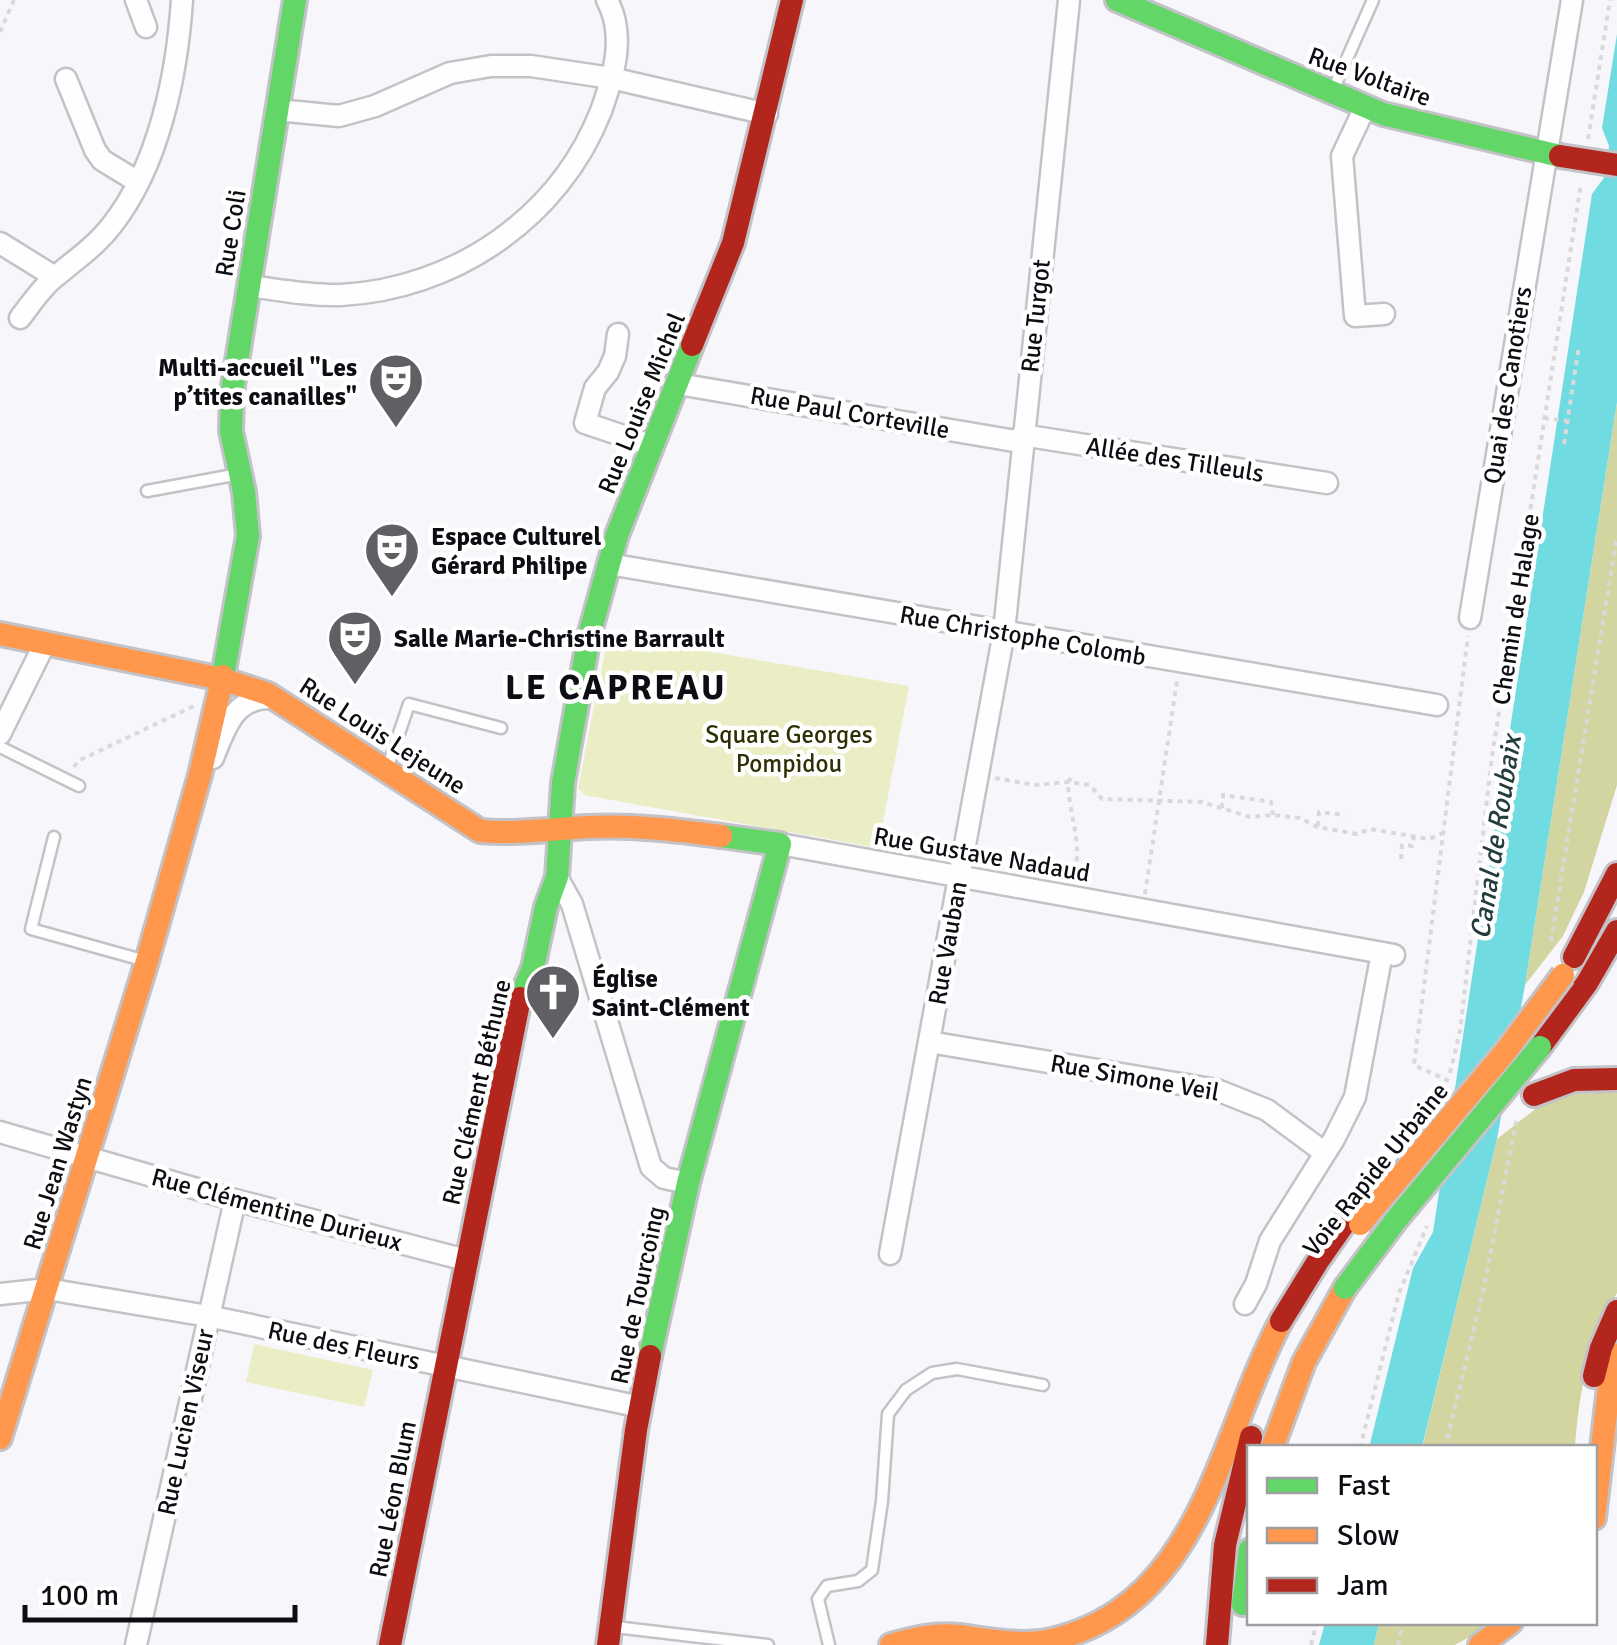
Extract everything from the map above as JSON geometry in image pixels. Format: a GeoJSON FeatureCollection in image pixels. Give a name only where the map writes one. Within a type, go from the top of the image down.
{"type":"FeatureCollection","features":[{"type":"Feature","properties":{"kind":"main road","name":"Rue Coli"},"geometry":{"type":"LineString","coordinates":[[220,689],[248,550],[248,520],[233,443],[231,406],[295,0]]}},
{"type":"Feature","properties":{"kind":"main road","name":"Rue Louise Michel"},"geometry":{"type":"LineString","coordinates":[[559,830],[578,694],[609,564],[724,271],[767,114],[792,0]]}},
{"type":"Feature","properties":{"kind":"main road","name":"Rue Voltaire"},"geometry":{"type":"LineString","coordinates":[[1117,0],[1365,108],[1438,130],[1617,165]]}},
{"type":"Feature","properties":{"kind":"main road","name":"Rue Louis Lejeune"},"geometry":{"type":"LineString","coordinates":[[0,634],[220,689],[279,699],[480,831],[519,834],[559,830]]}},
{"type":"Feature","properties":{"kind":"main road","name":"Rue Jean Wastyn"},"geometry":{"type":"LineString","coordinates":[[0,1438],[147,961],[192,806],[220,689]]}},
{"type":"Feature","properties":{"kind":"main road","name":"Rue Gustave Nadaud"},"geometry":{"type":"LineString","coordinates":[[559,830],[620,826],[682,829],[780,844]]}},
{"type":"Feature","properties":{"kind":"main road","name":"Rue Clément Béthune"},"geometry":{"type":"LineString","coordinates":[[447,1367],[522,993],[533,968],[557,877],[559,830]]}},
{"type":"Feature","properties":{"kind":"main road"},"geometry":{"type":"LineString","coordinates":[[688,1182],[780,844]]}},
{"type":"Feature","properties":{"kind":"main road"},"geometry":{"type":"LineString","coordinates":[[890,1645],[942,1635],[998,1644],[1040,1642],[1103,1622],[1146,1590],[1193,1525],[1239,1410],[1280,1323],[1334,1236],[1358,1216],[1506,1051],[1563,975],[1617,874]]}},
{"type":"Feature","properties":{"kind":"main road","name":"Voie Rapide Urbaine"},"geometry":{"type":"LineString","coordinates":[[1273,1445],[1292,1392],[1344,1288],[1540,1047],[1587,982],[1617,931]]}},
{"type":"Feature","properties":{"kind":"main road"},"geometry":{"type":"LineString","coordinates":[[1292,1392],[1336,1317],[1374,1266],[1474,1148],[1534,1095],[1584,1077],[1617,1079]]}},
{"type":"Feature","properties":{"kind":"main road","name":"Rue de Tourcoing"},"geometry":{"type":"LineString","coordinates":[[609,1636],[641,1407],[688,1182]]}},
{"type":"Feature","properties":{"kind":"main road","name":"Voie Rapide Urbaine"},"geometry":{"type":"LineString","coordinates":[[1248,1445],[1296,1325],[1358,1216]]}},
{"type":"Feature","properties":{"kind":"main road"},"geometry":{"type":"LineString","coordinates":[[1586,1445],[1595,1369],[1617,1312]]}},
{"type":"Feature","properties":{"kind":"main road"},"geometry":{"type":"LineString","coordinates":[[1597,1492],[1609,1387],[1617,1355]]}},
{"type":"Feature","properties":{"kind":"main road","name":"Rue Léon Blum"},"geometry":{"type":"LineString","coordinates":[[390,1644],[447,1367]]}},
{"type":"Feature","properties":{"kind":"main road","name":"Voie Rapide Urbaine"},"geometry":{"type":"LineString","coordinates":[[1218,1645],[1225,1545],[1247,1450]]}},
{"type":"Feature","properties":{"kind":"main road"},"geometry":{"type":"LineString","coordinates":[[1241,1635],[1247,1578]]}},
{"type":"Feature","properties":{"kind":"main road"},"geometry":{"type":"LineString","coordinates":[[1480,1645],[1508,1625]]}},
{"type":"Feature","properties":{"kind":"main road"},"geometry":{"type":"LineString","coordinates":[[1511,1645],[1534,1625]]}},
{"type":"Feature","properties":{"kind":"street"},"geometry":{"type":"LineString","coordinates":[[136,0],[146,27]]}},
{"type":"Feature","properties":{"kind":"street"},"geometry":{"type":"LineString","coordinates":[[20,318],[55,277],[96,244],[138,182],[168,95],[182,0]]}},
{"type":"Feature","properties":{"kind":"street"},"geometry":{"type":"LineString","coordinates":[[250,286],[317,294],[364,292],[416,282],[476,256],[530,215],[564,176],[595,124],[611,78],[618,36],[607,0]]}},
{"type":"Feature","properties":{"kind":"street","name":"Rue Turgot"},"geometry":{"type":"LineString","coordinates":[[1004,632],[1069,0]]}},
{"type":"Feature","properties":{"kind":"street"},"geometry":{"type":"LineString","coordinates":[[1552,154],[1572,0]]}},
{"type":"Feature","properties":{"kind":"street"},"geometry":{"type":"LineString","coordinates":[[277,110],[320,116],[355,113],[431,79],[491,66],[531,66],[611,78],[767,114]]}},
{"type":"Feature","properties":{"kind":"street"},"geometry":{"type":"LineString","coordinates":[[66,79],[95,150],[102,160],[138,182]]}},
{"type":"Feature","properties":{"kind":"street"},"geometry":{"type":"LineString","coordinates":[[1365,108],[1342,156],[1355,316],[1384,314]]}},
{"type":"Feature","properties":{"kind":"street","name":"Quai des Canotiers"},"geometry":{"type":"LineString","coordinates":[[1470,618],[1552,154]]}},
{"type":"Feature","properties":{"kind":"street"},"geometry":{"type":"LineString","coordinates":[[0,243],[55,277]]}},
{"type":"Feature","properties":{"kind":"street"},"geometry":{"type":"LineString","coordinates":[[618,334],[615,356],[595,388],[585,423],[653,446]]}},
{"type":"Feature","properties":{"kind":"street","name":"Rue Paul Corteville"},"geometry":{"type":"LineString","coordinates":[[678,384],[1022,439]]}},
{"type":"Feature","properties":{"kind":"street","name":"Allée des Tilleuls"},"geometry":{"type":"LineString","coordinates":[[1022,439],[1327,483]]}},
{"type":"Feature","properties":{"kind":"street","name":"Rue Christophe Colomb"},"geometry":{"type":"LineString","coordinates":[[609,564],[1437,705]]}},
{"type":"Feature","properties":{"kind":"street","name":"Rue Vauban"},"geometry":{"type":"LineString","coordinates":[[890,1254],[1004,632]]}},
{"type":"Feature","properties":{"kind":"street"},"geometry":{"type":"LineString","coordinates":[[0,734],[45,643]]}},
{"type":"Feature","properties":{"kind":"street","name":"Rue Jean Wastyn"},"geometry":{"type":"LineString","coordinates":[[192,806],[236,710],[249,700],[279,699]]}},
{"type":"Feature","properties":{"kind":"street","name":"Rue Gustave Nadaud"},"geometry":{"type":"LineString","coordinates":[[780,844],[1388,954],[1354,1098],[1325,1153]]}},
{"type":"Feature","properties":{"kind":"street","name":"Rue de Tourcoing"},"geometry":{"type":"LineString","coordinates":[[557,877],[572,904],[651,1167],[664,1178],[688,1182]]}},
{"type":"Feature","properties":{"kind":"street","name":"Rue Simone Veil"},"geometry":{"type":"LineString","coordinates":[[929,1042],[1217,1090],[1267,1110],[1325,1153]]}},
{"type":"Feature","properties":{"kind":"street","name":"Rue Clémentine Durieux"},"geometry":{"type":"LineString","coordinates":[[0,1132],[235,1200],[466,1260]]}},
{"type":"Feature","properties":{"kind":"street"},"geometry":{"type":"LineString","coordinates":[[1245,1304],[1270,1241],[1325,1153]]}},
{"type":"Feature","properties":{"kind":"street","name":"Rue Lucien Viseur"},"geometry":{"type":"LineString","coordinates":[[136,1645],[235,1200]]}},
{"type":"Feature","properties":{"kind":"street","name":"Rue des Fleurs"},"geometry":{"type":"LineString","coordinates":[[0,1294],[47,1288],[208,1316],[641,1407]]}},
{"type":"Feature","properties":{"kind":"lane"},"geometry":{"type":"LineString","coordinates":[[1332,94],[1373,0]]}},
{"type":"Feature","properties":{"kind":"lane"},"geometry":{"type":"LineString","coordinates":[[147,491],[241,474]]}},
{"type":"Feature","properties":{"kind":"lane"},"geometry":{"type":"LineString","coordinates":[[387,770],[409,704],[501,728]]}},
{"type":"Feature","properties":{"kind":"lane"},"geometry":{"type":"LineString","coordinates":[[0,747],[78,786]]}},
{"type":"Feature","properties":{"kind":"lane"},"geometry":{"type":"LineString","coordinates":[[54,837],[31,929],[147,961]]}},
{"type":"Feature","properties":{"kind":"lane"},"geometry":{"type":"LineString","coordinates":[[830,1645],[818,1600],[826,1586],[858,1580],[872,1570],[888,1414],[906,1390],[932,1373],[958,1369],[1043,1384]]}},
{"type":"Feature","properties":{"kind":"lane"},"geometry":{"type":"LineString","coordinates":[[609,1636],[768,1645]]}},
{"type":"Feature","properties":{"kind":"path"},"geometry":{"type":"LineString","coordinates":[[0,32],[14,0]]}},
{"type":"Feature","properties":{"kind":"path"},"geometry":{"type":"LineString","coordinates":[[1586,153],[1610,0]]}},
{"type":"Feature","properties":{"kind":"path","name":"Chemin de Halage"},"geometry":{"type":"LineString","coordinates":[[1443,833],[1414,1065],[1449,1081],[1460,1031],[1489,776],[1583,172]]}},
{"type":"Feature","properties":{"kind":"path"},"geometry":{"type":"LineString","coordinates":[[1564,444],[1579,346]]}},
{"type":"Feature","properties":{"kind":"path"},"geometry":{"type":"LineString","coordinates":[[1544,418],[1568,421]]}},
{"type":"Feature","properties":{"kind":"path"},"geometry":{"type":"LineString","coordinates":[[978,775],[1035,785],[1069,780],[1090,785],[1102,798],[1202,802],[1250,817],[1300,818],[1318,827],[1358,834],[1370,829],[1428,840],[1443,833],[1470,618]]}},
{"type":"Feature","properties":{"kind":"path"},"geometry":{"type":"LineString","coordinates":[[1142,911],[1180,662]]}},
{"type":"Feature","properties":{"kind":"path"},"geometry":{"type":"LineString","coordinates":[[67,780],[78,761],[197,705],[220,689]]}},
{"type":"Feature","properties":{"kind":"path"},"geometry":{"type":"LineString","coordinates":[[1068,898],[1079,856],[1069,780]]}},
{"type":"Feature","properties":{"kind":"path"},"geometry":{"type":"LineString","coordinates":[[1222,808],[1223,795],[1271,802],[1273,815]]}},
{"type":"Feature","properties":{"kind":"path"},"geometry":{"type":"LineString","coordinates":[[1318,827],[1319,812],[1345,815]]}},
{"type":"Feature","properties":{"kind":"path"},"geometry":{"type":"LineString","coordinates":[[1400,859],[1402,845],[1412,846],[1414,838]]}},
{"type":"Feature","properties":{"kind":"path"},"geometry":{"type":"LineString","coordinates":[[1361,1445],[1399,1292],[1428,1226]]}},
{"type":"Feature","properties":{"kind":"green space"},"geometry":{"type":"Polygon","coordinates":[[[1617,402],[1617,785],[1584,892],[1563,936],[1525,985],[1617,402]]]}},
{"type":"Feature","properties":{"kind":"green space","name":"Square Georges Pompidou"},"geometry":{"type":"Polygon","coordinates":[[[653,642],[909,686],[878,848],[584,795],[578,788],[606,646],[651,653],[653,642]]]}},
{"type":"Feature","properties":{"kind":"green space"},"geometry":{"type":"Polygon","coordinates":[[[1617,1092],[1617,1293],[1587,1368],[1575,1445],[1423,1445],[1497,1139],[1560,1095],[1617,1092]]]}},
{"type":"Feature","properties":{"kind":"green space"},"geometry":{"type":"Polygon","coordinates":[[[254,1344],[373,1370],[364,1407],[246,1382],[254,1344]]]}},
{"type":"Feature","properties":{"kind":"green space"},"geometry":{"type":"Polygon","coordinates":[[[1379,1625],[1490,1625],[1455,1645],[1374,1645],[1379,1625]]]}},
{"type":"Feature","properties":{"kind":"water","name":"Canal de Roubaix"},"geometry":{"type":"Polygon","coordinates":[[[1617,34],[1617,402],[1525,985],[1497,1139],[1422,1445],[1370,1445],[1413,1268],[1433,1232],[1592,194],[1606,175],[1609,146],[1602,128],[1617,34]]]}},
{"type":"Feature","properties":{"kind":"water"},"geometry":{"type":"Polygon","coordinates":[[[1324,1625],[1379,1625],[1374,1645],[1319,1645],[1324,1625]]]}},
{"type":"Feature","properties":{"kind":"traffic: fast"},"geometry":{"type":"LineString","coordinates":[[223,676],[248,536],[244,492],[231,431],[232,392],[295,0]]}},
{"type":"Feature","properties":{"kind":"traffic: fast"},"geometry":{"type":"LineString","coordinates":[[1117,0],[1383,114],[1560,156]]}},
{"type":"Feature","properties":{"kind":"traffic: fast"},"geometry":{"type":"LineString","coordinates":[[520,998],[533,968],[557,877],[563,783],[589,636],[617,535],[692,345]]}},
{"type":"Feature","properties":{"kind":"traffic: fast"},"geometry":{"type":"LineString","coordinates":[[650,1356],[688,1183],[780,844],[721,836]]}},
{"type":"Feature","properties":{"kind":"traffic: fast"},"geometry":{"type":"LineString","coordinates":[[1345,1288],[1396,1220],[1540,1047]]}},
{"type":"Feature","properties":{"kind":"traffic: fast"},"geometry":{"type":"LineString","coordinates":[[1243,1604],[1247,1573]]}},
{"type":"Feature","properties":{"kind":"traffic: slow"},"geometry":{"type":"LineString","coordinates":[[0,634],[222,679],[268,694],[480,831],[622,827],[721,836]]}},
{"type":"Feature","properties":{"kind":"traffic: slow"},"geometry":{"type":"LineString","coordinates":[[0,1438],[147,961],[200,775],[223,676]]}},
{"type":"Feature","properties":{"kind":"traffic: slow"},"geometry":{"type":"LineString","coordinates":[[1360,1224],[1506,1051],[1563,975]]}},
{"type":"Feature","properties":{"kind":"traffic: slow"},"geometry":{"type":"LineString","coordinates":[[1273,1445],[1304,1362],[1345,1288]]}},
{"type":"Feature","properties":{"kind":"traffic: slow"},"geometry":{"type":"LineString","coordinates":[[891,1645],[942,1635],[1042,1642],[1095,1625],[1137,1596],[1171,1559],[1197,1515],[1281,1321]]}},
{"type":"Feature","properties":{"kind":"traffic: slow"},"geometry":{"type":"LineString","coordinates":[[1597,1492],[1609,1387],[1617,1355]]}},
{"type":"Feature","properties":{"kind":"traffic: slow"},"geometry":{"type":"LineString","coordinates":[[1480,1645],[1507,1625]]}},
{"type":"Feature","properties":{"kind":"traffic: jam"},"geometry":{"type":"LineString","coordinates":[[692,345],[733,243],[792,0]]}},
{"type":"Feature","properties":{"kind":"traffic: jam"},"geometry":{"type":"LineString","coordinates":[[1560,156],[1617,165]]}},
{"type":"Feature","properties":{"kind":"traffic: jam"},"geometry":{"type":"LineString","coordinates":[[1574,957],[1617,874]]}},
{"type":"Feature","properties":{"kind":"traffic: jam"},"geometry":{"type":"LineString","coordinates":[[1540,1047],[1587,983],[1617,931]]}},
{"type":"Feature","properties":{"kind":"traffic: jam"},"geometry":{"type":"LineString","coordinates":[[390,1645],[520,998]]}},
{"type":"Feature","properties":{"kind":"traffic: jam"},"geometry":{"type":"LineString","coordinates":[[1534,1095],[1574,1080],[1617,1079]]}},
{"type":"Feature","properties":{"kind":"traffic: jam"},"geometry":{"type":"LineString","coordinates":[[1281,1321],[1356,1207]]}},
{"type":"Feature","properties":{"kind":"traffic: jam"},"geometry":{"type":"LineString","coordinates":[[1594,1376],[1617,1311]]}},
{"type":"Feature","properties":{"kind":"traffic: jam"},"geometry":{"type":"LineString","coordinates":[[608,1645],[636,1430],[650,1356]]}},
{"type":"Feature","properties":{"kind":"traffic: jam"},"geometry":{"type":"LineString","coordinates":[[1249,1445],[1251,1437]]}},
{"type":"Feature","properties":{"kind":"traffic: jam"},"geometry":{"type":"LineString","coordinates":[[1217,1645],[1225,1545],[1247,1454]]}},
{"type":"Feature","properties":{"kind":"place","name":"Multi-accueil \"Les p’tites canailles\""},"geometry":{"type":"Point","coordinates":[396,430]}},
{"type":"Feature","properties":{"kind":"place","name":"Espace Culturel Gérard Philipe"},"geometry":{"type":"Point","coordinates":[392,599]}},
{"type":"Feature","properties":{"kind":"place","name":"Salle Marie-Christine Barrault"},"geometry":{"type":"Point","coordinates":[355,687]}},
{"type":"Feature","properties":{"kind":"place","name":"Église Saint-Clément"},"geometry":{"type":"Point","coordinates":[553,1041]}},
{"type":"Feature","properties":{"kind":"district","name":"LE CAPREAU"},"geometry":{"type":"Point","coordinates":[616,687]}}]}
